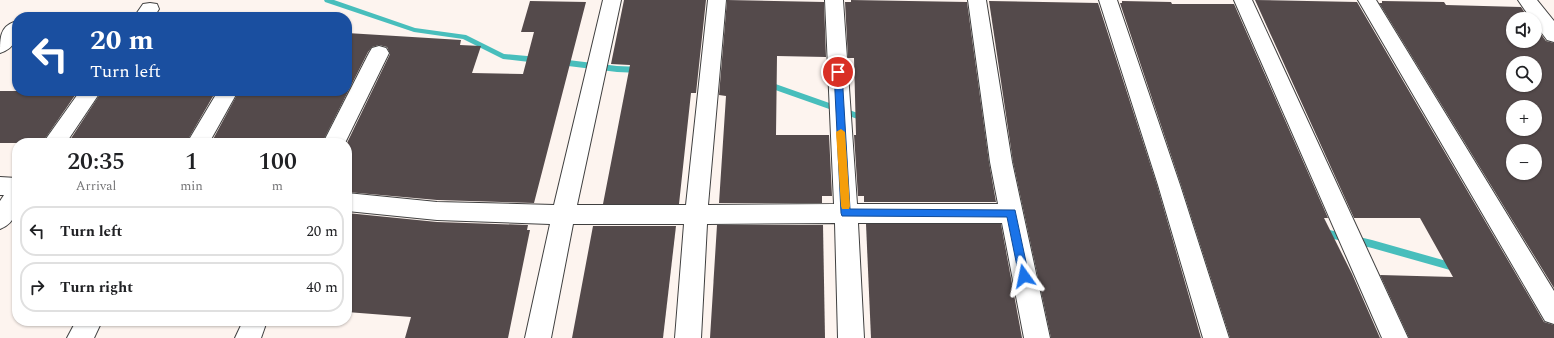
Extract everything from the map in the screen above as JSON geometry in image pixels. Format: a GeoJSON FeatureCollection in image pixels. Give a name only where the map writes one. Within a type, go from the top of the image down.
{"type":"FeatureCollection","features":[{"type":"Feature","properties":{"kind":"street"},"geometry":{"type":"LineString","coordinates":[[538,338],[562,215],[612,0]]}},
{"type":"Feature","properties":{"kind":"street"},"geometry":{"type":"LineString","coordinates":[[688,338],[696,215],[717,0]]}},
{"type":"Feature","properties":{"kind":"street"},"geometry":{"type":"LineString","coordinates":[[834,0],[846,213],[851,338]]}},
{"type":"Feature","properties":{"kind":"street"},"geometry":{"type":"LineString","coordinates":[[977,0],[1000,152],[1037,338]]}},
{"type":"Feature","properties":{"kind":"street"},"geometry":{"type":"LineString","coordinates":[[1108,0],[1169,185],[1216,338]]}},
{"type":"Feature","properties":{"kind":"street"},"geometry":{"type":"LineString","coordinates":[[1243,0],[1395,338]]}},
{"type":"Feature","properties":{"kind":"street"},"geometry":{"type":"LineString","coordinates":[[1367,0],[1546,300]]}},
{"type":"Feature","properties":{"kind":"street"},"geometry":{"type":"LineString","coordinates":[[1527,0],[1554,36]]}},
{"type":"Feature","properties":{"kind":"street"},"geometry":{"type":"LineString","coordinates":[[0,46],[12,31]]}},
{"type":"Feature","properties":{"kind":"street"},"geometry":{"type":"LineString","coordinates":[[336,138],[379,53]]}},
{"type":"Feature","properties":{"kind":"street"},"geometry":{"type":"LineString","coordinates":[[58,138],[87,96]]}},
{"type":"Feature","properties":{"kind":"street"},"geometry":{"type":"LineString","coordinates":[[201,138],[225,96]]}},
{"type":"Feature","properties":{"kind":"street"},"geometry":{"type":"LineString","coordinates":[[0,186],[12,187]]}},
{"type":"Feature","properties":{"kind":"street"},"geometry":{"type":"LineString","coordinates":[[0,219],[12,202]]}},
{"type":"Feature","properties":{"kind":"street"},"geometry":{"type":"LineString","coordinates":[[352,202],[437,211],[562,215],[1011,213]]}},
{"type":"Feature","properties":{"kind":"street"},"geometry":{"type":"LineString","coordinates":[[80,338],[87,326]]}},
{"type":"Feature","properties":{"kind":"street"},"geometry":{"type":"LineString","coordinates":[[248,338],[253,326]]}},
{"type":"Feature","properties":{"kind":"building"},"geometry":{"type":"Polygon","coordinates":[[[624,0],[706,0],[696,93],[691,93],[679,204],[603,204],[630,65],[611,64],[624,0]]]}},
{"type":"Feature","properties":{"kind":"building"},"geometry":{"type":"Polygon","coordinates":[[[727,0],[824,2],[826,57],[777,56],[776,135],[829,135],[832,196],[822,196],[822,203],[719,203],[726,96],[719,95],[727,0]]]}},
{"type":"Feature","properties":{"kind":"building"},"geometry":{"type":"Polygon","coordinates":[[[851,0],[967,2],[996,202],[864,202],[864,196],[858,196],[854,135],[856,135],[854,58],[848,58],[845,2],[851,2],[851,0]]]}},
{"type":"Feature","properties":{"kind":"building"},"geometry":{"type":"Polygon","coordinates":[[[1255,0],[1357,2],[1544,322],[1554,325],[1554,338],[1409,338],[1380,275],[1453,277],[1420,218],[1354,218],[1255,0]]]}},
{"type":"Feature","properties":{"kind":"building"},"geometry":{"type":"Polygon","coordinates":[[[530,1],[586,2],[534,203],[437,200],[352,192],[352,138],[349,138],[390,54],[387,47],[379,45],[372,47],[352,84],[352,33],[461,40],[460,45],[481,46],[472,73],[523,74],[534,32],[521,32],[530,1]]]}},
{"type":"Feature","properties":{"kind":"building"},"geometry":{"type":"Polygon","coordinates":[[[989,1],[1098,3],[1157,185],[1201,338],[1051,338],[1013,162],[989,1]]]}},
{"type":"Feature","properties":{"kind":"building"},"geometry":{"type":"Polygon","coordinates":[[[1122,1],[1171,2],[1172,4],[1234,4],[1328,218],[1324,218],[1352,274],[1380,338],[1230,338],[1120,3],[1122,3],[1122,1]]]}},
{"type":"Feature","properties":{"kind":"building"},"geometry":{"type":"Polygon","coordinates":[[[1382,1],[1444,2],[1446,5],[1521,7],[1524,12],[1506,12],[1506,48],[1542,48],[1542,36],[1546,41],[1554,43],[1554,288],[1379,3],[1382,3],[1382,1]]]}},
{"type":"Feature","properties":{"kind":"building"},"geometry":{"type":"Polygon","coordinates":[[[0,91],[12,91],[12,96],[75,96],[45,138],[12,138],[12,143],[0,143],[0,91]]]}},
{"type":"Feature","properties":{"kind":"building"},"geometry":{"type":"Polygon","coordinates":[[[99,96],[213,96],[189,138],[71,138],[99,96]]]}},
{"type":"Feature","properties":{"kind":"building"},"geometry":{"type":"Polygon","coordinates":[[[236,96],[346,96],[325,138],[214,138],[236,96]]]}},
{"type":"Feature","properties":{"kind":"building"},"geometry":{"type":"Polygon","coordinates":[[[352,214],[437,222],[528,225],[527,230],[530,230],[508,338],[405,338],[411,317],[352,312],[352,214]]]}},
{"type":"Feature","properties":{"kind":"building"},"geometry":{"type":"Polygon","coordinates":[[[866,224],[1001,224],[1022,338],[871,338],[866,224]]]}},
{"type":"Feature","properties":{"kind":"building"},"geometry":{"type":"Polygon","coordinates":[[[717,225],[823,225],[825,338],[710,338],[717,225]]]}},
{"type":"Feature","properties":{"kind":"building"},"geometry":{"type":"Polygon","coordinates":[[[593,226],[676,226],[663,338],[572,338],[593,226]]]}},
{"type":"Feature","properties":{"kind":"waterway"},"geometry":{"type":"LineString","coordinates":[[327,0],[414,30],[464,37],[503,56],[538,60]]}},
{"type":"Feature","properties":{"kind":"waterway"},"geometry":{"type":"LineString","coordinates":[[560,62],[617,69],[640,70]]}},
{"type":"Feature","properties":{"kind":"waterway"},"geometry":{"type":"LineString","coordinates":[[767,84],[866,119]]}},
{"type":"Feature","properties":{"kind":"waterway"},"geometry":{"type":"LineString","coordinates":[[1321,232],[1372,244],[1457,268]]}},
{"type":"Feature","properties":{"kind":"slow traffic"},"geometry":{"type":"LineString","coordinates":[[841,132],[845,206]]}},
{"type":"Feature","properties":{"kind":"route"},"geometry":{"type":"LineString","coordinates":[[838,72],[846,213],[1011,213],[1024,276]]}}]}
